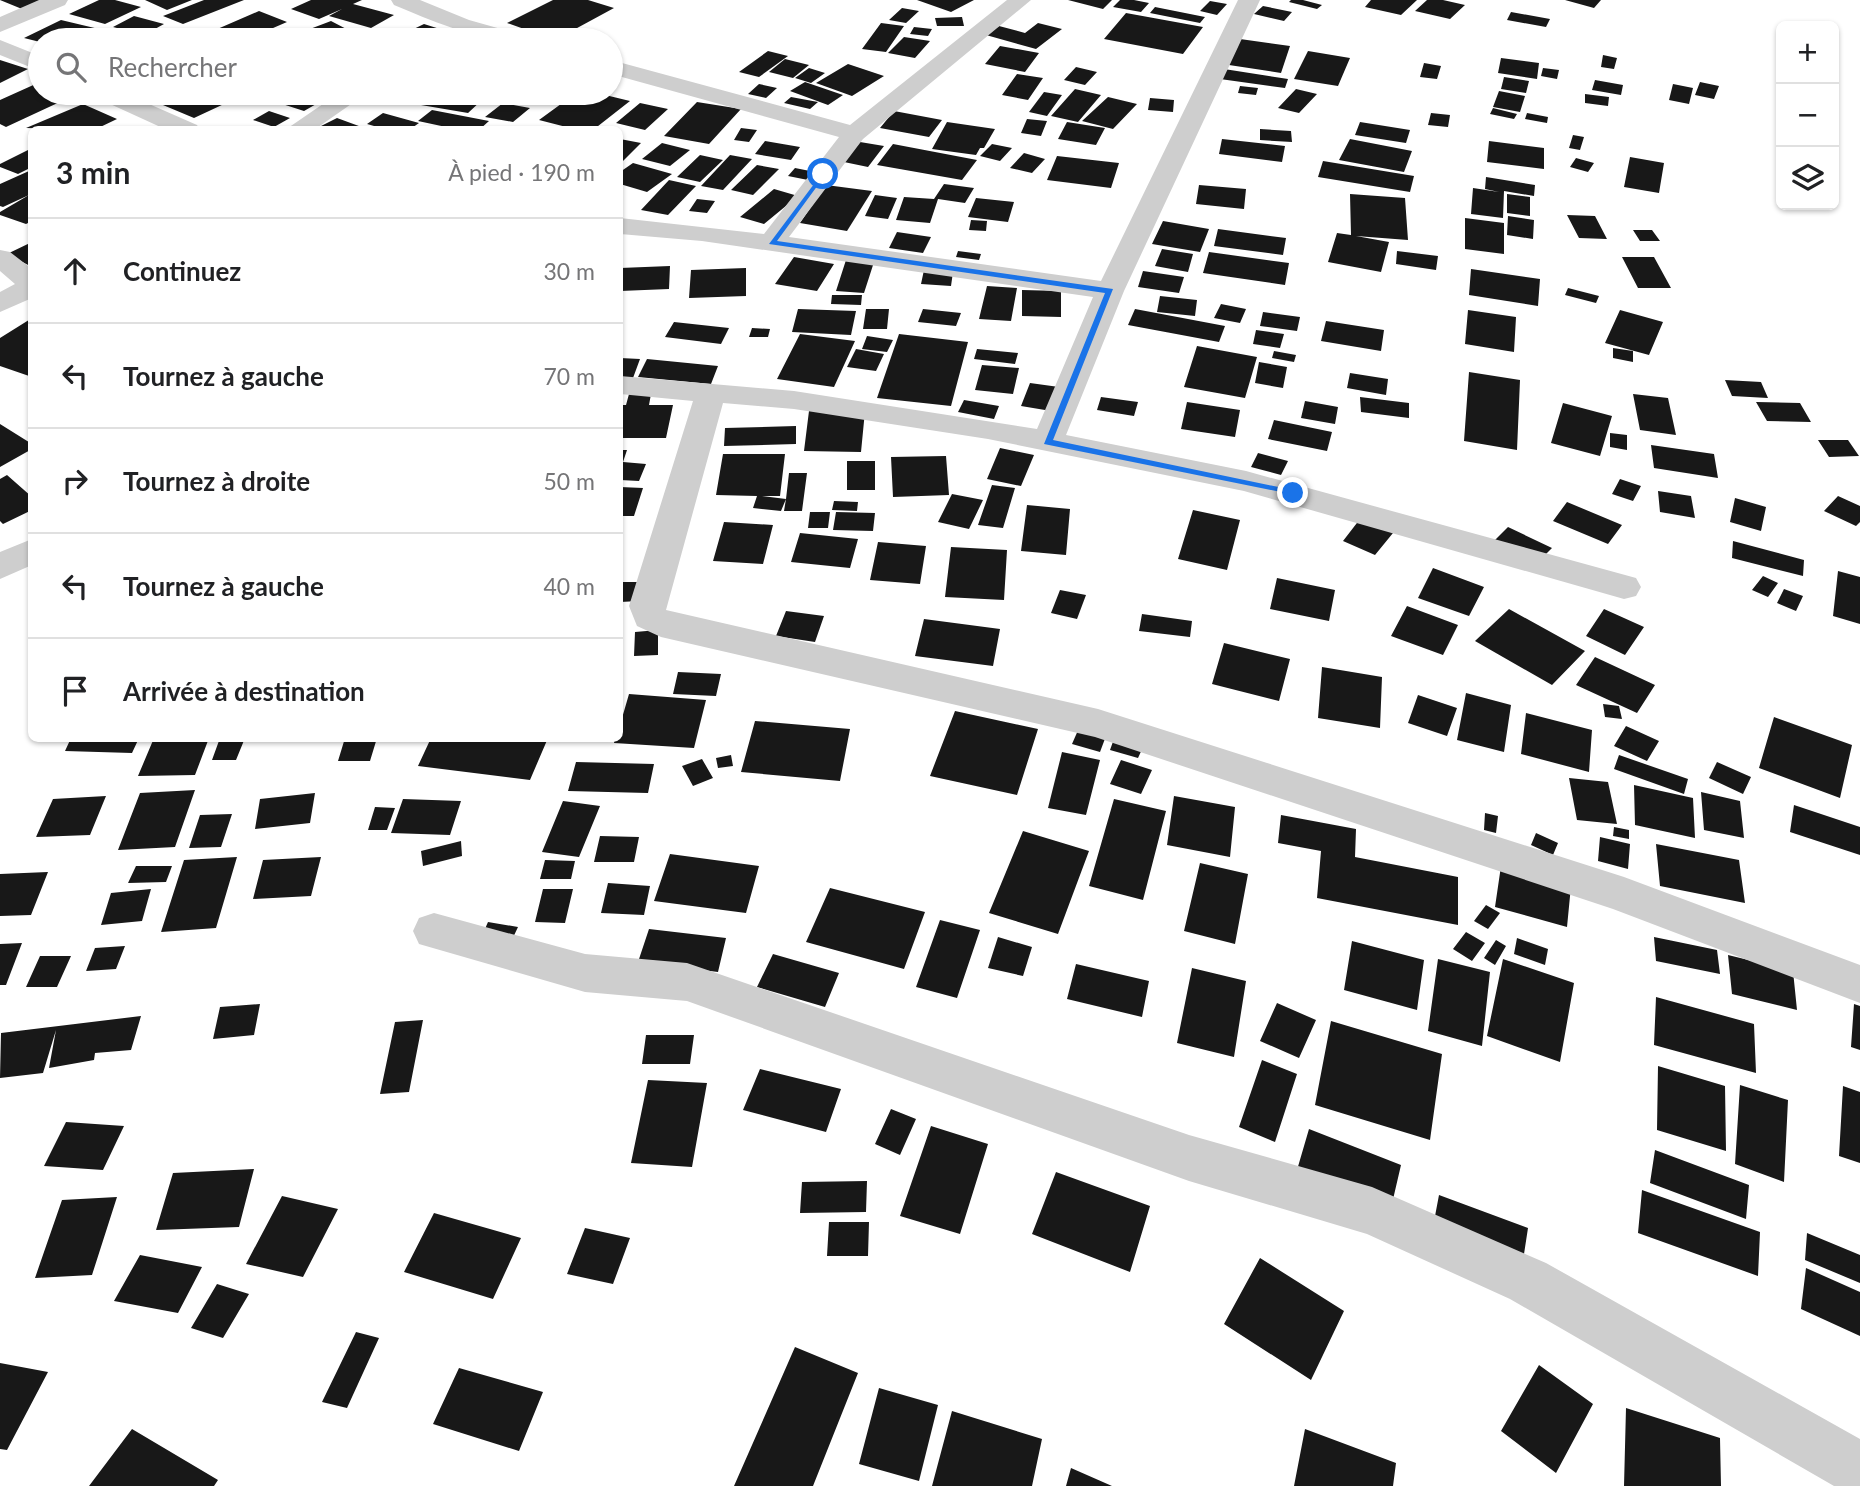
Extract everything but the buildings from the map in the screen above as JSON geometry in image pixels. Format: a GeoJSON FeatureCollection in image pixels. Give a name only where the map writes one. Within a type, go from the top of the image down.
{"type":"FeatureCollection","features":[{"type":"Feature","properties":{"kind":"street"},"geometry":{"type":"LineString","coordinates":[[0,25],[57,0]]}},
{"type":"Feature","properties":{"kind":"street"},"geometry":{"type":"LineString","coordinates":[[402,0],[472,28]]}},
{"type":"Feature","properties":{"kind":"street"},"geometry":{"type":"LineString","coordinates":[[772,242],[855,134],[1020,0]]}},
{"type":"Feature","properties":{"kind":"street"},"geometry":{"type":"LineString","coordinates":[[1047,442],[1110,291],[1249,0]]}},
{"type":"Feature","properties":{"kind":"street"},"geometry":{"type":"LineString","coordinates":[[456,28],[461,25]]}},
{"type":"Feature","properties":{"kind":"street"},"geometry":{"type":"LineString","coordinates":[[0,47],[28,59]]}},
{"type":"Feature","properties":{"kind":"street"},"geometry":{"type":"LineString","coordinates":[[623,70],[855,134]]}},
{"type":"Feature","properties":{"kind":"street"},"geometry":{"type":"LineString","coordinates":[[131,105],[179,126]]}},
{"type":"Feature","properties":{"kind":"street"},"geometry":{"type":"LineString","coordinates":[[303,126],[336,105]]}},
{"type":"Feature","properties":{"kind":"street"},"geometry":{"type":"LineString","coordinates":[[623,226],[772,242],[1110,291]]}},
{"type":"Feature","properties":{"kind":"street"},"geometry":{"type":"LineString","coordinates":[[0,258],[28,281]]}},
{"type":"Feature","properties":{"kind":"street"},"geometry":{"type":"LineString","coordinates":[[0,303],[28,286]]}},
{"type":"Feature","properties":{"kind":"street"},"geometry":{"type":"LineString","coordinates":[[623,385],[883,411],[1246,481],[1625,587]]}},
{"type":"Feature","properties":{"kind":"street"},"geometry":{"type":"LineString","coordinates":[[711,392],[647,606],[650,617],[661,624],[1098,723],[1624,895],[1860,984]]}},
{"type":"Feature","properties":{"kind":"street"},"geometry":{"type":"LineString","coordinates":[[0,567],[28,552]]}},
{"type":"Feature","properties":{"kind":"street"},"geometry":{"type":"LineString","coordinates":[[434,931],[585,973],[687,982],[1189,1158],[1372,1211],[1528,1281],[1860,1470]]}},
{"type":"Feature","properties":{"kind":"route"},"geometry":{"type":"LineString","coordinates":[[823,174],[772,242],[1110,291],[1047,442],[1246,481],[1293,493]]}}]}
